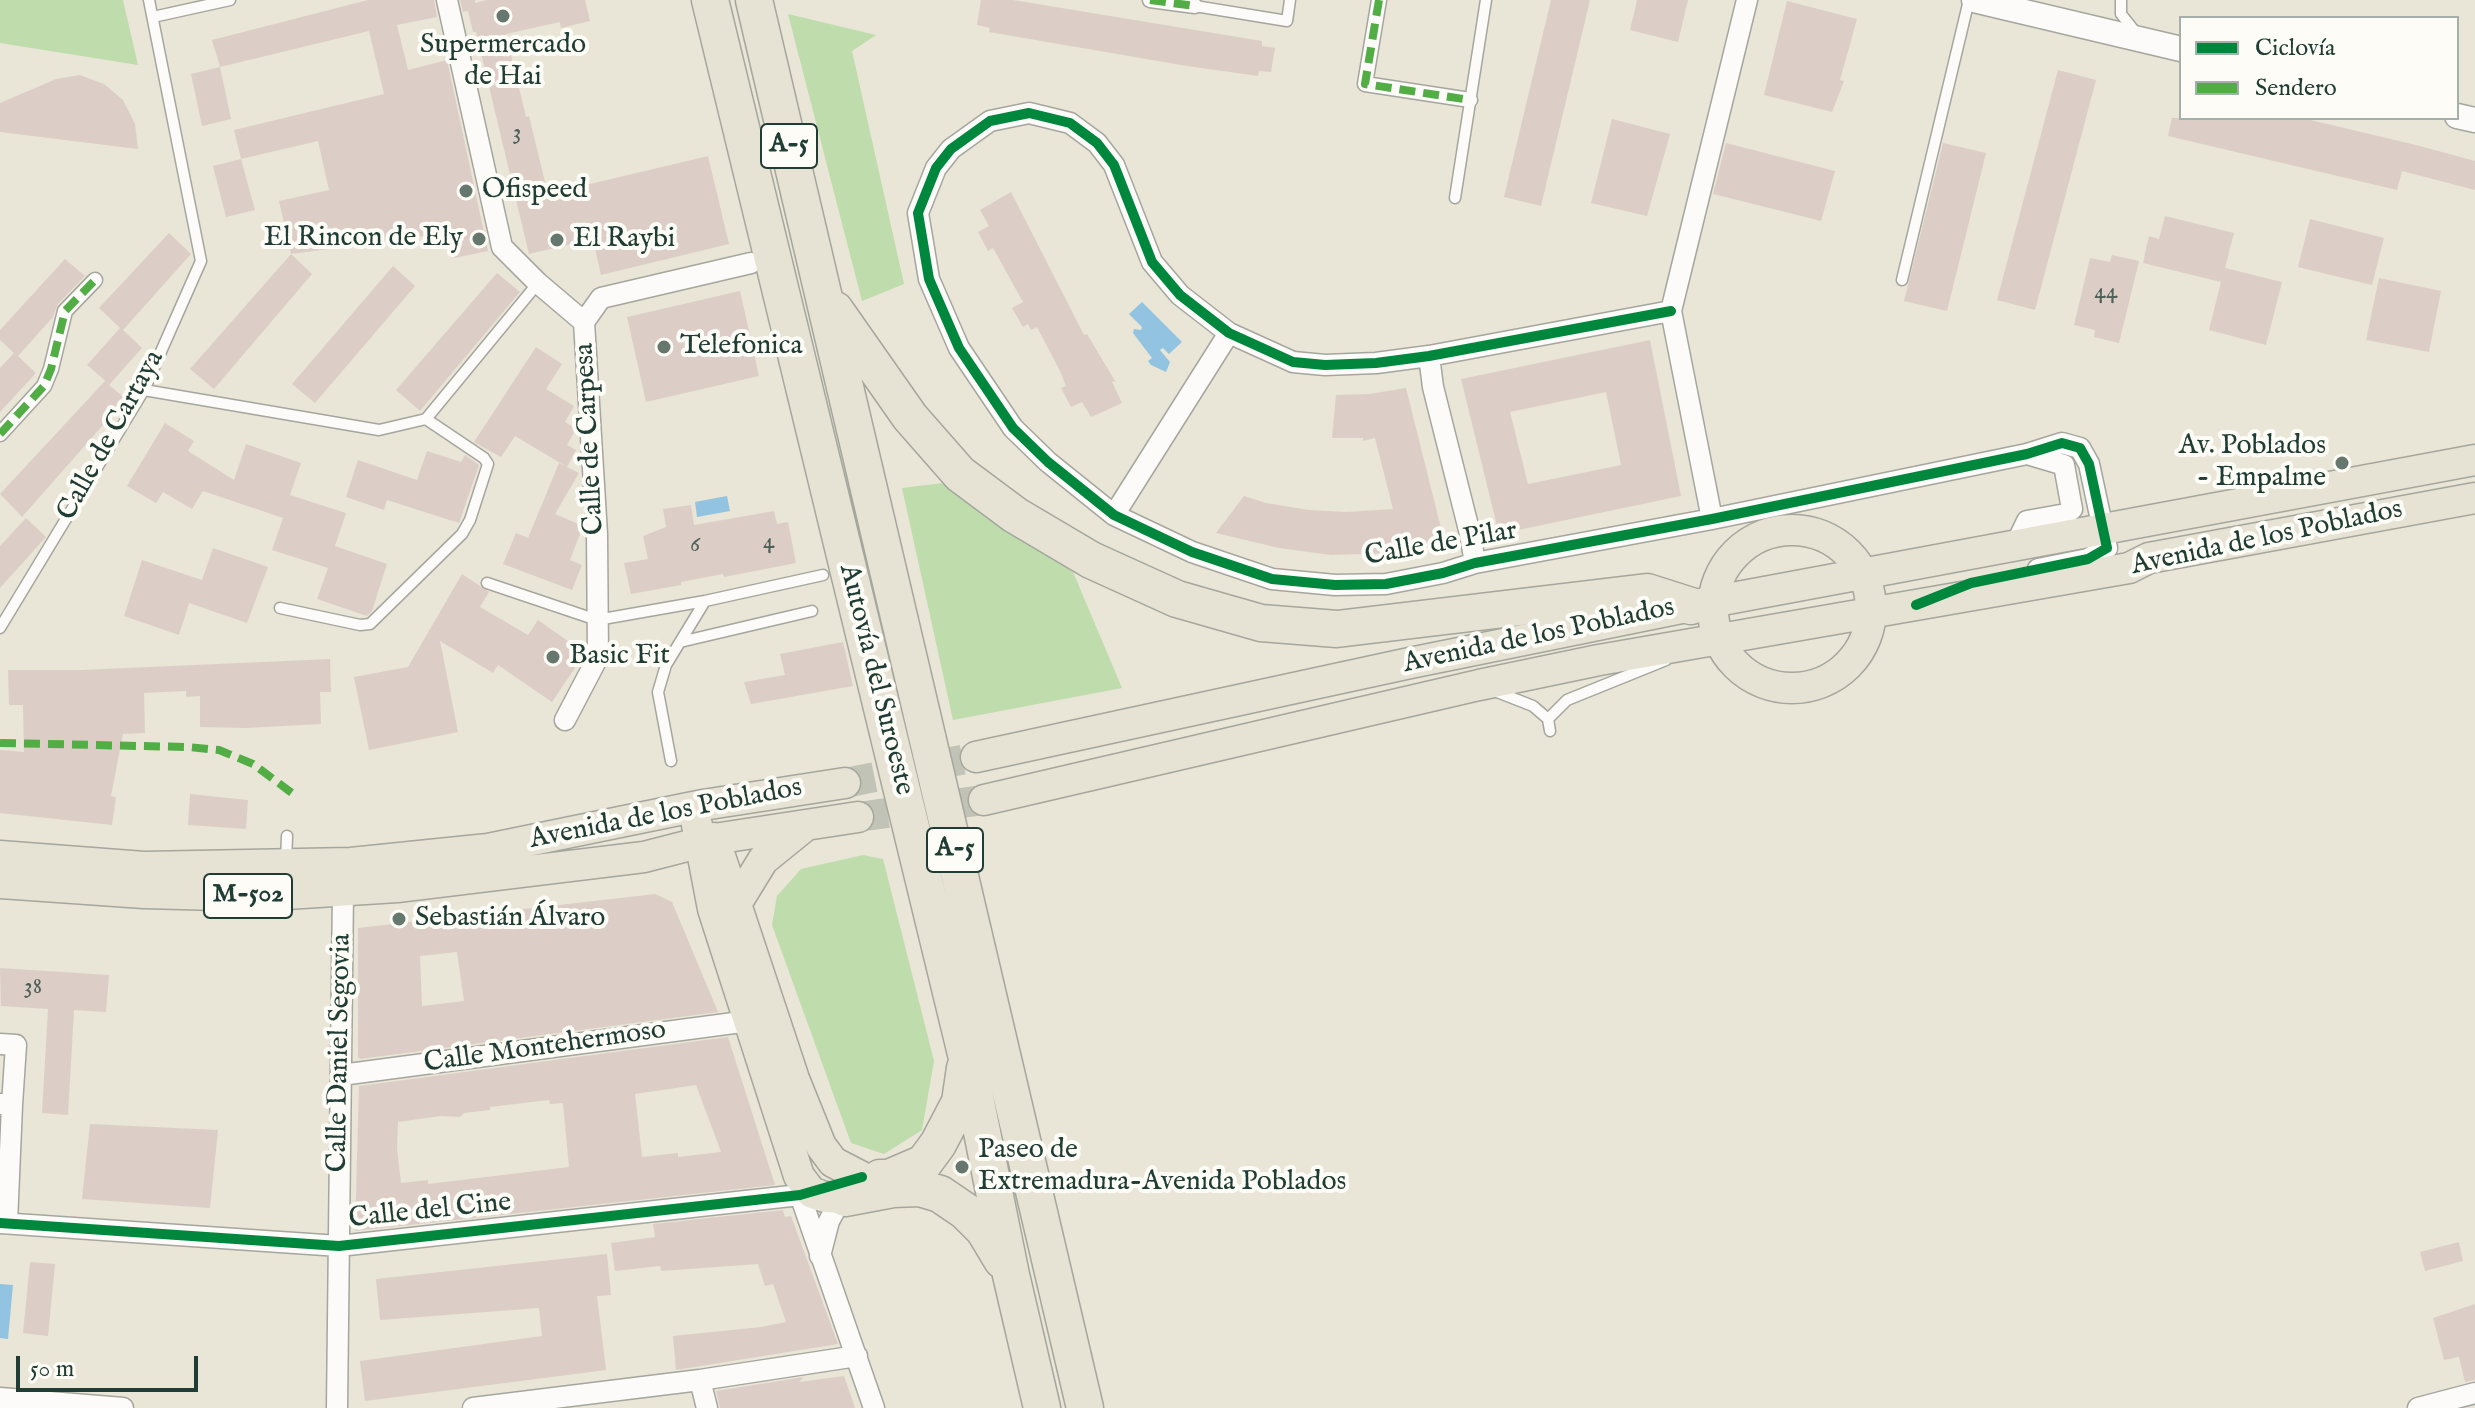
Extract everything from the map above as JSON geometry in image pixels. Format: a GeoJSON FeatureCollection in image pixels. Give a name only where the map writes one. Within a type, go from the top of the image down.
{"type":"FeatureCollection","features":[{"type":"Feature","properties":{"kind":"highway","name":"Autovía del Suroeste"},"geometry":{"type":"LineString","coordinates":[[710,0],[967,1058],[1011,1275],[1042,1408]]}},
{"type":"Feature","properties":{"kind":"highway","name":"Autovía del Suroeste"},"geometry":{"type":"LineString","coordinates":[[754,0],[1085,1408]]}},
{"type":"Feature","properties":{"kind":"highway"},"geometry":{"type":"LineString","coordinates":[[823,292],[910,417],[960,474],[1015,515],[1091,560],[1177,599],[1261,623],[1337,629],[1647,592],[1701,604]]}},
{"type":"Feature","properties":{"kind":"highway"},"geometry":{"type":"LineString","coordinates":[[833,1189],[889,1178],[924,1163],[938,1144],[960,1102],[967,1058]]}},
{"type":"Feature","properties":{"kind":"highway"},"geometry":{"type":"LineString","coordinates":[[833,1189],[920,1188],[940,1194],[965,1211],[984,1230],[1011,1275]]}},
{"type":"Feature","properties":{"kind":"main road","name":"Avenida de los Poblados"},"geometry":{"type":"LineString","coordinates":[[976,757],[1701,604],[2475,460]]}},
{"type":"Feature","properties":{"kind":"main road","name":"Avenida de los Poblados"},"geometry":{"type":"LineString","coordinates":[[984,800],[1479,685],[1708,640],[2129,568],[2149,558],[2475,498]]}},
{"type":"Feature","properties":{"kind":"main road"},"geometry":{"type":"LineString","coordinates":[[1800,529],[1825,536],[1847,551],[1864,574],[1871,596],[1862,647],[1846,667],[1824,682],[1798,688],[1772,686],[1748,675],[1708,640],[1701,604],[1730,558],[1750,541],[1774,531],[1800,529]]}},
{"type":"Feature","properties":{"kind":"main road","name":"Avenida de los Poblados"},"geometry":{"type":"LineString","coordinates":[[0,856],[144,867],[286,851],[351,863],[488,849],[699,806],[845,783]]}},
{"type":"Feature","properties":{"kind":"main road"},"geometry":{"type":"LineString","coordinates":[[699,806],[749,1021],[799,1176],[833,1189]]}},
{"type":"Feature","properties":{"kind":"main road","name":"M-502"},"geometry":{"type":"LineString","coordinates":[[0,883],[144,893],[255,896],[397,887],[644,857],[706,841],[858,817]]}},
{"type":"Feature","properties":{"kind":"main road"},"geometry":{"type":"LineString","coordinates":[[724,903],[763,860],[807,825]]}},
{"type":"Feature","properties":{"kind":"main road"},"geometry":{"type":"LineString","coordinates":[[644,857],[678,864],[724,903],[821,1146],[833,1189]]}},
{"type":"Feature","properties":{"kind":"street","name":"Calle de Carpesa"},"geometry":{"type":"LineString","coordinates":[[447,0],[502,247],[584,322],[597,534],[598,657],[565,720]]}},
{"type":"Feature","properties":{"kind":"street"},"geometry":{"type":"LineString","coordinates":[[1150,0],[1195,6]]}},
{"type":"Feature","properties":{"kind":"street"},"geometry":{"type":"LineString","coordinates":[[1379,0],[1365,84],[1470,100]]}},
{"type":"Feature","properties":{"kind":"street"},"geometry":{"type":"LineString","coordinates":[[1712,519],[1671,311],[1747,0]]}},
{"type":"Feature","properties":{"kind":"street"},"geometry":{"type":"LineString","coordinates":[[1972,0],[2179,49]]}},
{"type":"Feature","properties":{"kind":"street","name":"Calle de Pilar"},"geometry":{"type":"LineString","coordinates":[[1671,311],[1429,356],[1376,363],[1325,365],[1293,362],[1229,333],[1180,295],[1152,262],[1114,165],[1097,143],[1070,123],[1029,113],[990,121],[951,149],[936,168],[918,213],[929,279],[959,348],[1013,428],[1048,462],[1114,515],[1192,552],[1272,579],[1335,585],[1386,584],[1475,563],[1712,519],[2027,454],[2062,443],[2080,448],[2089,464],[2104,528]]}},
{"type":"Feature","properties":{"kind":"street"},"geometry":{"type":"LineString","coordinates":[[584,322],[601,298],[751,263]]}},
{"type":"Feature","properties":{"kind":"street"},"geometry":{"type":"LineString","coordinates":[[0,434],[44,386],[65,311],[95,280]]}},
{"type":"Feature","properties":{"kind":"street"},"geometry":{"type":"LineString","coordinates":[[1114,515],[1229,333]]}},
{"type":"Feature","properties":{"kind":"street"},"geometry":{"type":"LineString","coordinates":[[1429,356],[1433,387],[1475,563]]}},
{"type":"Feature","properties":{"kind":"street"},"geometry":{"type":"LineString","coordinates":[[2016,544],[2027,521],[2066,514],[2072,509],[2064,465],[2027,454]]}},
{"type":"Feature","properties":{"kind":"street","name":"Avenida de los Poblados"},"geometry":{"type":"LineString","coordinates":[[1916,605],[1971,583],[2088,559],[2107,548],[2104,528]]}},
{"type":"Feature","properties":{"kind":"street","name":"Calle Daniel Segovia"},"geometry":{"type":"LineString","coordinates":[[337,1408],[343,890]]}},
{"type":"Feature","properties":{"kind":"street","name":"Calle Montehermoso"},"geometry":{"type":"LineString","coordinates":[[341,1075],[749,1021]]}},
{"type":"Feature","properties":{"kind":"street","name":"Calle del Cine"},"geometry":{"type":"LineString","coordinates":[[0,1044],[16,1045],[6,1105],[4,1223],[339,1246],[833,1189]]}},
{"type":"Feature","properties":{"kind":"street"},"geometry":{"type":"LineString","coordinates":[[820,1256],[833,1189]]}},
{"type":"Feature","properties":{"kind":"street"},"geometry":{"type":"LineString","coordinates":[[833,1189],[820,1256],[874,1408]]}},
{"type":"Feature","properties":{"kind":"street"},"geometry":{"type":"LineString","coordinates":[[473,1408],[700,1380],[857,1356]]}},
{"type":"Feature","properties":{"kind":"street"},"geometry":{"type":"LineString","coordinates":[[700,1380],[707,1408]]}},
{"type":"Feature","properties":{"kind":"street"},"geometry":{"type":"LineString","coordinates":[[2418,1408],[2449,1404],[2475,1393]]}},
{"type":"Feature","properties":{"kind":"street"},"geometry":{"type":"LineString","coordinates":[[0,1398],[123,1408]]}},
{"type":"Feature","properties":{"kind":"lane","name":"Calle de Cartaya"},"geometry":{"type":"LineString","coordinates":[[0,628],[144,390],[201,261],[149,0]]}},
{"type":"Feature","properties":{"kind":"lane"},"geometry":{"type":"LineString","coordinates":[[153,17],[230,0]]}},
{"type":"Feature","properties":{"kind":"lane"},"geometry":{"type":"LineString","coordinates":[[1195,6],[1287,21],[1290,0]]}},
{"type":"Feature","properties":{"kind":"lane"},"geometry":{"type":"LineString","coordinates":[[1455,198],[1486,0]]}},
{"type":"Feature","properties":{"kind":"lane"},"geometry":{"type":"LineString","coordinates":[[1902,280],[1972,0]]}},
{"type":"Feature","properties":{"kind":"lane"},"geometry":{"type":"LineString","coordinates":[[2121,0],[2121,14],[2140,39]]}},
{"type":"Feature","properties":{"kind":"lane"},"geometry":{"type":"LineString","coordinates":[[144,390],[379,430],[426,419],[538,283]]}},
{"type":"Feature","properties":{"kind":"lane"},"geometry":{"type":"LineString","coordinates":[[280,608],[360,625],[370,624],[462,534],[470,520],[488,464],[484,458],[426,419]]}},
{"type":"Feature","properties":{"kind":"lane"},"geometry":{"type":"LineString","coordinates":[[487,583],[597,620],[705,601],[823,575]]}},
{"type":"Feature","properties":{"kind":"lane"},"geometry":{"type":"LineString","coordinates":[[671,761],[658,692],[666,665],[705,601]]}},
{"type":"Feature","properties":{"kind":"lane"},"geometry":{"type":"LineString","coordinates":[[680,642],[812,611]]}},
{"type":"Feature","properties":{"kind":"lane"},"geometry":{"type":"LineString","coordinates":[[1548,719],[1567,700],[1653,667],[1708,640]]}},
{"type":"Feature","properties":{"kind":"lane"},"geometry":{"type":"LineString","coordinates":[[1479,685],[1533,706],[1548,719],[1550,731]]}},
{"type":"Feature","properties":{"kind":"green space"},"geometry":{"type":"Polygon","coordinates":[[[0,0],[123,0],[138,65],[0,43],[0,0]]]}},
{"type":"Feature","properties":{"kind":"green space"},"geometry":{"type":"Polygon","coordinates":[[[788,14],[876,35],[852,51],[904,284],[862,301],[788,14]]]}},
{"type":"Feature","properties":{"kind":"green space"},"geometry":{"type":"Polygon","coordinates":[[[960,481],[1073,572],[1122,688],[953,720],[902,488],[960,481]]]}},
{"type":"Feature","properties":{"kind":"green space"},"geometry":{"type":"Polygon","coordinates":[[[863,855],[883,859],[934,1061],[922,1130],[884,1154],[851,1143],[772,925],[777,896],[801,869],[863,855]]]}},
{"type":"Feature","properties":{"kind":"water"},"geometry":{"type":"Polygon","coordinates":[[[1142,302],[1182,342],[1169,354],[1163,348],[1160,350],[1170,362],[1166,372],[1151,365],[1148,361],[1152,358],[1133,333],[1134,329],[1141,330],[1142,327],[1129,314],[1142,302]]]}},
{"type":"Feature","properties":{"kind":"water"},"geometry":{"type":"Polygon","coordinates":[[[727,496],[730,511],[697,517],[695,502],[727,496]]]}},
{"type":"Feature","properties":{"kind":"water"},"geometry":{"type":"Polygon","coordinates":[[[0,1284],[13,1285],[8,1339],[0,1338],[0,1284]]]}},
{"type":"Feature","properties":{"kind":"building"},"geometry":{"type":"Polygon","coordinates":[[[368,0],[434,0],[437,17],[397,25],[408,70],[447,60],[488,251],[454,258],[449,233],[291,254],[279,201],[329,190],[318,141],[241,159],[234,130],[384,94],[369,31],[220,67],[212,40],[368,0]]]}},
{"type":"Feature","properties":{"kind":"building"},"geometry":{"type":"Polygon","coordinates":[[[460,0],[475,0],[475,3],[487,0],[585,0],[590,21],[561,28],[560,22],[506,34],[548,194],[708,156],[729,244],[601,275],[593,239],[529,254],[476,32],[473,32],[468,11],[463,12],[460,0]]]}},
{"type":"Feature","properties":{"kind":"building"},"geometry":{"type":"Polygon","coordinates":[[[981,0],[1013,0],[1262,41],[1262,46],[1275,48],[1271,72],[1259,71],[1258,76],[1187,66],[989,32],[990,28],[977,25],[981,0]]]}},
{"type":"Feature","properties":{"kind":"building"},"geometry":{"type":"Polygon","coordinates":[[[1551,0],[1590,0],[1541,206],[1504,197],[1551,0]]]}},
{"type":"Feature","properties":{"kind":"building"},"geometry":{"type":"Polygon","coordinates":[[[1637,0],[1688,0],[1678,42],[1630,30],[1637,0]]]}},
{"type":"Feature","properties":{"kind":"building"},"geometry":{"type":"Polygon","coordinates":[[[1787,1],[1857,19],[1840,80],[1844,81],[1832,112],[1764,95],[1787,1]]]}},
{"type":"Feature","properties":{"kind":"building"},"geometry":{"type":"Polygon","coordinates":[[[220,67],[231,119],[202,126],[191,74],[220,67]]]}},
{"type":"Feature","properties":{"kind":"building"},"geometry":{"type":"Polygon","coordinates":[[[2058,70],[2096,80],[2035,310],[1997,300],[2058,70]]]}},
{"type":"Feature","properties":{"kind":"building"},"geometry":{"type":"Polygon","coordinates":[[[80,75],[104,84],[123,100],[135,124],[138,149],[0,132],[0,103],[56,79],[80,75]]]}},
{"type":"Feature","properties":{"kind":"building"},"geometry":{"type":"Polygon","coordinates":[[[2172,118],[2310,120],[2475,161],[2475,190],[2402,171],[2397,190],[2168,136],[2172,118]]]}},
{"type":"Feature","properties":{"kind":"building"},"geometry":{"type":"Polygon","coordinates":[[[1612,119],[1670,134],[1647,216],[1591,203],[1612,119]]]}},
{"type":"Feature","properties":{"kind":"building"},"geometry":{"type":"Polygon","coordinates":[[[1726,143],[1835,171],[1821,221],[1713,194],[1726,143]]]}},
{"type":"Feature","properties":{"kind":"building"},"geometry":{"type":"Polygon","coordinates":[[[1943,143],[1986,153],[1947,311],[1904,301],[1943,143]]]}},
{"type":"Feature","properties":{"kind":"building"},"geometry":{"type":"Polygon","coordinates":[[[241,159],[255,210],[226,217],[213,166],[241,159]]]}},
{"type":"Feature","properties":{"kind":"building"},"geometry":{"type":"Polygon","coordinates":[[[1011,192],[1084,335],[1087,334],[1115,381],[1112,382],[1122,403],[1091,417],[1082,402],[1071,407],[1061,388],[1066,386],[1060,371],[1037,327],[1031,330],[1028,324],[1023,327],[1012,308],[1023,302],[993,248],[988,251],[978,232],[989,226],[980,210],[1011,192]]]}},
{"type":"Feature","properties":{"kind":"building"},"geometry":{"type":"Polygon","coordinates":[[[2165,216],[2234,233],[2225,268],[2282,282],[2266,345],[2209,330],[2221,282],[2143,263],[2149,236],[2159,239],[2165,216]]]}},
{"type":"Feature","properties":{"kind":"building"},"geometry":{"type":"Polygon","coordinates":[[[2310,219],[2384,238],[2372,285],[2298,267],[2310,219]]]}},
{"type":"Feature","properties":{"kind":"building"},"geometry":{"type":"Polygon","coordinates":[[[169,233],[191,254],[123,330],[142,348],[109,385],[126,399],[22,517],[0,494],[105,381],[109,384],[87,365],[120,328],[99,308],[169,233]]]}},
{"type":"Feature","properties":{"kind":"building"},"geometry":{"type":"Polygon","coordinates":[[[291,254],[312,274],[214,389],[190,369],[291,254]]]}},
{"type":"Feature","properties":{"kind":"building"},"geometry":{"type":"Polygon","coordinates":[[[2112,255],[2139,261],[2119,343],[2094,337],[2095,330],[2074,325],[2090,258],[2110,262],[2112,255]]]}},
{"type":"Feature","properties":{"kind":"building"},"geometry":{"type":"Polygon","coordinates":[[[65,259],[85,276],[58,304],[53,317],[18,356],[36,373],[0,412],[0,368],[14,353],[0,340],[0,330],[65,259]]]}},
{"type":"Feature","properties":{"kind":"building"},"geometry":{"type":"Polygon","coordinates":[[[393,266],[415,286],[315,403],[292,384],[393,266]]]}},
{"type":"Feature","properties":{"kind":"building"},"geometry":{"type":"Polygon","coordinates":[[[497,273],[520,292],[420,411],[396,390],[497,273]]]}},
{"type":"Feature","properties":{"kind":"building"},"geometry":{"type":"Polygon","coordinates":[[[2379,278],[2441,291],[2429,352],[2366,340],[2379,278]]]}},
{"type":"Feature","properties":{"kind":"building"},"geometry":{"type":"Polygon","coordinates":[[[740,291],[759,376],[646,402],[627,317],[740,291]]]}},
{"type":"Feature","properties":{"kind":"building"},"geometry":{"type":"Polygon","coordinates":[[[1650,340],[1681,496],[1499,534],[1461,379],[1650,340]],[[1606,392],[1510,412],[1528,484],[1621,465],[1606,392]]]}},
{"type":"Feature","properties":{"kind":"building"},"geometry":{"type":"Polygon","coordinates":[[[536,347],[562,364],[546,389],[574,406],[565,422],[576,429],[567,445],[576,450],[567,467],[515,436],[501,457],[474,442],[536,347]]]}},
{"type":"Feature","properties":{"kind":"building"},"geometry":{"type":"Polygon","coordinates":[[[1406,388],[1445,544],[1390,553],[1331,555],[1279,548],[1216,533],[1244,496],[1309,510],[1347,512],[1393,509],[1375,438],[1363,441],[1363,438],[1332,438],[1336,395],[1406,388]]]}},
{"type":"Feature","properties":{"kind":"building"},"geometry":{"type":"Polygon","coordinates":[[[165,423],[194,441],[188,451],[234,480],[246,444],[301,463],[290,495],[346,513],[335,546],[387,564],[372,611],[367,616],[317,599],[328,568],[272,550],[283,518],[203,491],[192,509],[163,492],[156,503],[127,486],[165,423]]]}},
{"type":"Feature","properties":{"kind":"building"},"geometry":{"type":"Polygon","coordinates":[[[427,451],[461,462],[465,455],[479,465],[459,523],[387,500],[384,510],[346,497],[358,460],[417,480],[427,451]]]}},
{"type":"Feature","properties":{"kind":"building"},"geometry":{"type":"Polygon","coordinates":[[[559,463],[579,473],[555,514],[583,526],[570,560],[582,565],[572,590],[503,564],[516,533],[528,538],[559,463]]]}},
{"type":"Feature","properties":{"kind":"building"},"geometry":{"type":"Polygon","coordinates":[[[691,505],[694,525],[774,511],[777,524],[788,522],[796,563],[724,577],[723,574],[631,594],[624,563],[648,559],[643,536],[666,527],[663,509],[691,505]]]}},
{"type":"Feature","properties":{"kind":"building"},"geometry":{"type":"Polygon","coordinates":[[[26,518],[46,537],[0,588],[0,546],[26,518]]]}},
{"type":"Feature","properties":{"kind":"building"},"geometry":{"type":"Polygon","coordinates":[[[213,548],[268,567],[247,623],[189,603],[179,635],[124,616],[142,560],[202,580],[213,548]]]}},
{"type":"Feature","properties":{"kind":"building"},"geometry":{"type":"Polygon","coordinates":[[[462,574],[489,592],[480,607],[528,635],[538,620],[585,653],[552,702],[498,665],[493,673],[440,641],[458,732],[369,750],[354,677],[408,667],[462,574]]]}},
{"type":"Feature","properties":{"kind":"building"},"geometry":{"type":"Polygon","coordinates":[[[843,642],[853,686],[751,704],[744,682],[785,675],[780,654],[843,642]]]}},
{"type":"Feature","properties":{"kind":"building"},"geometry":{"type":"Polygon","coordinates":[[[330,659],[331,692],[320,692],[321,724],[200,727],[200,696],[186,697],[186,691],[144,693],[145,733],[123,734],[111,796],[116,797],[112,825],[0,813],[0,750],[24,752],[23,705],[9,705],[8,670],[81,670],[330,659]]]}},
{"type":"Feature","properties":{"kind":"building"},"geometry":{"type":"Polygon","coordinates":[[[190,794],[248,800],[246,829],[188,825],[190,794]]]}},
{"type":"Feature","properties":{"kind":"building"},"geometry":{"type":"Polygon","coordinates":[[[655,894],[672,902],[718,1012],[360,1059],[358,928],[655,894]],[[457,952],[420,956],[422,1006],[464,1001],[457,952]]]}},
{"type":"Feature","properties":{"kind":"building"},"geometry":{"type":"Polygon","coordinates":[[[0,968],[109,975],[106,1012],[74,1010],[68,1115],[42,1113],[48,1009],[1,1006],[0,968]]]}},
{"type":"Feature","properties":{"kind":"building"},"geometry":{"type":"Polygon","coordinates":[[[728,1037],[775,1185],[355,1231],[359,1086],[728,1037]],[[696,1085],[635,1094],[642,1157],[721,1152],[696,1085]],[[549,1100],[490,1107],[490,1110],[464,1113],[460,1117],[441,1116],[398,1122],[401,1183],[428,1180],[428,1184],[569,1167],[563,1103],[550,1104],[549,1100]]]}},
{"type":"Feature","properties":{"kind":"building"},"geometry":{"type":"Polygon","coordinates":[[[90,1124],[218,1130],[210,1208],[82,1199],[90,1124]]]}},
{"type":"Feature","properties":{"kind":"building"},"geometry":{"type":"Polygon","coordinates":[[[783,1210],[785,1217],[791,1216],[838,1344],[676,1370],[673,1336],[786,1322],[773,1284],[765,1286],[758,1264],[661,1271],[660,1266],[615,1271],[611,1243],[655,1237],[653,1224],[783,1210]]]}},
{"type":"Feature","properties":{"kind":"building"},"geometry":{"type":"Polygon","coordinates":[[[2459,1242],[2463,1261],[2425,1271],[2420,1252],[2459,1242]]]}},
{"type":"Feature","properties":{"kind":"building"},"geometry":{"type":"Polygon","coordinates":[[[607,1254],[611,1295],[597,1296],[606,1370],[365,1401],[360,1361],[542,1336],[539,1308],[380,1320],[376,1279],[607,1254]]]}},
{"type":"Feature","properties":{"kind":"building"},"geometry":{"type":"Polygon","coordinates":[[[30,1262],[55,1264],[48,1336],[23,1333],[30,1262]]]}},
{"type":"Feature","properties":{"kind":"building"},"geometry":{"type":"Polygon","coordinates":[[[2475,1304],[2475,1380],[2465,1382],[2459,1357],[2444,1360],[2433,1318],[2475,1304]]]}},
{"type":"Feature","properties":{"kind":"building"},"geometry":{"type":"Polygon","coordinates":[[[844,1376],[855,1408],[720,1408],[716,1391],[804,1377],[799,1382],[844,1376]]]}},
{"type":"Feature","properties":{"kind":"tunnel"},"geometry":{"type":"LineString","coordinates":[[845,783],[976,757]]}},
{"type":"Feature","properties":{"kind":"tunnel"},"geometry":{"type":"LineString","coordinates":[[858,817],[984,800]]}},
{"type":"Feature","properties":{"kind":"marked path"},"geometry":{"type":"LineString","coordinates":[[1150,0],[1195,6]]}},
{"type":"Feature","properties":{"kind":"marked path"},"geometry":{"type":"LineString","coordinates":[[1379,0],[1365,84],[1470,100]]}},
{"type":"Feature","properties":{"kind":"marked path"},"geometry":{"type":"LineString","coordinates":[[0,434],[44,386],[65,311],[95,280]]}},
{"type":"Feature","properties":{"kind":"marked path"},"geometry":{"type":"LineString","coordinates":[[0,743],[219,750],[253,764],[296,796]]}},
{"type":"Feature","properties":{"kind":"cycle path"},"geometry":{"type":"LineString","coordinates":[[1671,311],[1429,356],[1376,363],[1325,365],[1293,362],[1229,333],[1180,295],[1152,262],[1114,165],[1097,143],[1070,123],[1029,113],[990,121],[951,149],[936,168],[918,213],[929,279],[959,348],[1013,428],[1048,462],[1114,515],[1192,552],[1272,579],[1335,585],[1386,584],[1475,563],[1712,519],[2027,454],[2062,443],[2080,448],[2089,464],[2107,548],[2088,559],[1971,583],[1916,605]]}},
{"type":"Feature","properties":{"kind":"cycle path"},"geometry":{"type":"LineString","coordinates":[[0,1223],[339,1246],[800,1195],[862,1177]]}},
{"type":"Feature","properties":{"kind":"place","name":"Supermercado de Hai"},"geometry":{"type":"Point","coordinates":[503,16]}},
{"type":"Feature","properties":{"kind":"place","name":"Ofispeed"},"geometry":{"type":"Point","coordinates":[466,191]}},
{"type":"Feature","properties":{"kind":"place","name":"El Rincon de Ely"},"geometry":{"type":"Point","coordinates":[479,239]}},
{"type":"Feature","properties":{"kind":"place","name":"El Raybi"},"geometry":{"type":"Point","coordinates":[557,240]}},
{"type":"Feature","properties":{"kind":"place","name":"Telefonica"},"geometry":{"type":"Point","coordinates":[664,347]}},
{"type":"Feature","properties":{"kind":"place","name":"Av. Poblados - Empalme"},"geometry":{"type":"Point","coordinates":[2342,463]}},
{"type":"Feature","properties":{"kind":"place","name":"Basic Fit"},"geometry":{"type":"Point","coordinates":[553,657]}},
{"type":"Feature","properties":{"kind":"place","name":"Sebastián Álvaro"},"geometry":{"type":"Point","coordinates":[399,919]}},
{"type":"Feature","properties":{"kind":"place","name":"Paseo de Extremadura-Avenida Poblados"},"geometry":{"type":"Point","coordinates":[962,1167]}}]}
